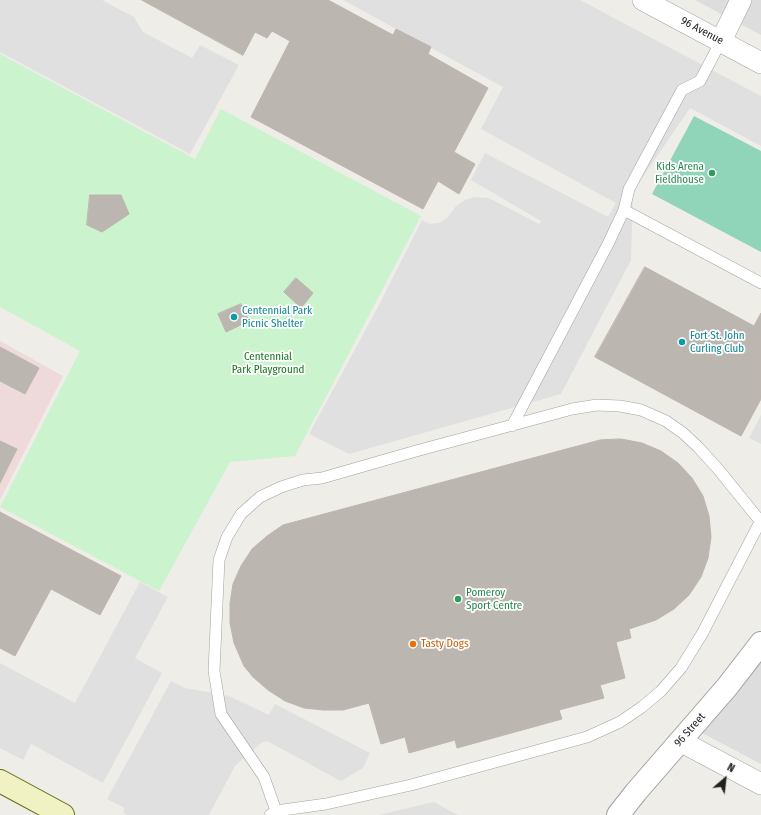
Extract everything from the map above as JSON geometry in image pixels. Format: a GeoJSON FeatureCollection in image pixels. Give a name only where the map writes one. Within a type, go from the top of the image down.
{"type":"FeatureCollection","features":[{"type":"Feature","properties":{"kind":"main road"},"geometry":{"type":"LineString","coordinates":[[0,781],[63,815]]}},
{"type":"Feature","properties":{"kind":"street","name":"96 Avenue"},"geometry":{"type":"LineString","coordinates":[[643,0],[761,63]]}},
{"type":"Feature","properties":{"kind":"street"},"geometry":{"type":"LineString","coordinates":[[721,41],[741,0]]}},
{"type":"Feature","properties":{"kind":"street","name":"96 Street"},"geometry":{"type":"LineString","coordinates":[[618,815],[727,687],[761,643]]}},
{"type":"Feature","properties":{"kind":"street"},"geometry":{"type":"LineString","coordinates":[[680,741],[761,784]]}},
{"type":"Feature","properties":{"kind":"lane"},"geometry":{"type":"LineString","coordinates":[[512,426],[624,210],[629,189],[682,90],[700,81],[721,41]]}},
{"type":"Feature","properties":{"kind":"lane"},"geometry":{"type":"LineString","coordinates":[[624,210],[761,283]]}},
{"type":"Feature","properties":{"kind":"lane"},"geometry":{"type":"LineString","coordinates":[[597,405],[641,410],[666,421],[688,438],[718,469],[760,522],[702,634],[681,668],[661,691],[642,707],[620,722],[587,737],[411,785],[326,804],[273,813],[264,777],[221,714],[214,671],[219,560],[227,537],[241,514],[260,498],[281,487],[303,480],[322,478],[512,426],[572,409],[597,405]]}},
{"type":"Feature","properties":{"kind":"shaded area"},"geometry":{"type":"Polygon","coordinates":[[[0,0],[102,0],[134,17],[143,32],[192,58],[200,45],[239,65],[190,154],[0,52],[0,0]]]}},
{"type":"Feature","properties":{"kind":"shaded area"},"geometry":{"type":"Polygon","coordinates":[[[343,0],[580,0],[761,96],[761,146],[690,108],[633,191],[631,260],[561,394],[349,454],[309,434],[378,307],[422,220],[430,224],[440,223],[448,217],[456,206],[465,200],[474,197],[489,198],[539,224],[541,221],[471,180],[485,153],[608,217],[616,203],[481,129],[503,87],[343,0]]]}},
{"type":"Feature","properties":{"kind":"shaded area"},"geometry":{"type":"Polygon","coordinates":[[[695,0],[761,0],[761,35],[695,0]]]}},
{"type":"Feature","properties":{"kind":"shaded area"},"geometry":{"type":"Polygon","coordinates":[[[0,341],[63,376],[0,500],[0,341]]]}},
{"type":"Feature","properties":{"kind":"shaded area"},"geometry":{"type":"Polygon","coordinates":[[[761,415],[761,444],[749,438],[761,415]]]}},
{"type":"Feature","properties":{"kind":"shaded area"},"geometry":{"type":"Polygon","coordinates":[[[140,582],[168,597],[135,658],[162,673],[103,783],[31,744],[23,760],[0,748],[0,663],[75,703],[140,582]]]}},
{"type":"Feature","properties":{"kind":"shaded area"},"geometry":{"type":"Polygon","coordinates":[[[761,652],[761,764],[702,733],[761,652]]]}},
{"type":"Feature","properties":{"kind":"shaded area"},"geometry":{"type":"Polygon","coordinates":[[[171,681],[185,688],[229,696],[269,715],[275,704],[370,753],[363,768],[341,781],[267,741],[261,743],[235,766],[209,815],[127,815],[123,813],[125,808],[107,799],[171,681]]]}},
{"type":"Feature","properties":{"kind":"shaded area"},"geometry":{"type":"Polygon","coordinates":[[[434,802],[458,815],[378,815],[434,802]]]}},
{"type":"Feature","properties":{"kind":"green space","name":"Centennial Park Playground"},"geometry":{"type":"Polygon","coordinates":[[[0,54],[195,159],[221,109],[421,216],[295,456],[230,462],[159,591],[0,507],[80,351],[0,307],[0,54]]]}},
{"type":"Feature","properties":{"kind":"green space","name":"Kids Arena Fieldhouse"},"geometry":{"type":"Polygon","coordinates":[[[694,116],[761,151],[761,252],[652,194],[694,116]]]}},
{"type":"Feature","properties":{"kind":"building"},"geometry":{"type":"Polygon","coordinates":[[[142,0],[328,0],[393,35],[396,29],[431,47],[428,54],[488,88],[454,152],[475,164],[459,194],[438,181],[423,209],[251,117],[290,41],[272,31],[267,38],[255,32],[243,55],[142,0]]]}},
{"type":"Feature","properties":{"kind":"building"},"geometry":{"type":"Polygon","coordinates":[[[90,195],[121,195],[129,214],[102,232],[87,225],[90,195]]]}},
{"type":"Feature","properties":{"kind":"building","name":"Fort St. John Curling Club"},"geometry":{"type":"Polygon","coordinates":[[[645,267],[754,326],[761,313],[761,399],[741,436],[595,357],[645,267]]]}},
{"type":"Feature","properties":{"kind":"building"},"geometry":{"type":"Polygon","coordinates":[[[296,278],[313,293],[301,308],[284,292],[296,278]]]}},
{"type":"Feature","properties":{"kind":"building","name":"Centennial Park Picnic Shelter"},"geometry":{"type":"Polygon","coordinates":[[[241,304],[249,321],[226,332],[218,314],[241,304]]]}},
{"type":"Feature","properties":{"kind":"building"},"geometry":{"type":"Polygon","coordinates":[[[0,347],[39,368],[25,394],[0,381],[0,347]]]}},
{"type":"Feature","properties":{"kind":"building","name":"Pomeroy Sport Centre"},"geometry":{"type":"Polygon","coordinates":[[[621,439],[642,443],[661,451],[678,463],[692,478],[703,496],[709,516],[711,537],[708,558],[701,577],[689,595],[674,609],[656,620],[629,629],[631,638],[616,642],[625,678],[600,685],[604,698],[559,710],[562,719],[457,748],[455,740],[409,753],[405,737],[381,744],[369,703],[343,710],[304,708],[285,701],[268,690],[253,677],[244,666],[234,643],[230,623],[230,603],[233,584],[241,566],[252,549],[283,525],[600,440],[621,439]]]}},
{"type":"Feature","properties":{"kind":"building"},"geometry":{"type":"Polygon","coordinates":[[[0,441],[17,449],[0,483],[0,441]]]}},
{"type":"Feature","properties":{"kind":"building"},"geometry":{"type":"Polygon","coordinates":[[[0,512],[121,576],[100,615],[51,589],[15,656],[0,648],[0,512]]]}},
{"type":"Feature","properties":{"kind":"place","name":"Kids Arena Fieldhouse"},"geometry":{"type":"Point","coordinates":[712,173]}},
{"type":"Feature","properties":{"kind":"place","name":"Centennial Park Picnic Shelter"},"geometry":{"type":"Point","coordinates":[234,317]}},
{"type":"Feature","properties":{"kind":"place","name":"Fort St. John Curling Club"},"geometry":{"type":"Point","coordinates":[682,342]}},
{"type":"Feature","properties":{"kind":"place","name":"Pomeroy Sport Centre"},"geometry":{"type":"Point","coordinates":[458,599]}},
{"type":"Feature","properties":{"kind":"place","name":"Tasty Dogs"},"geometry":{"type":"Point","coordinates":[413,644]}}]}
